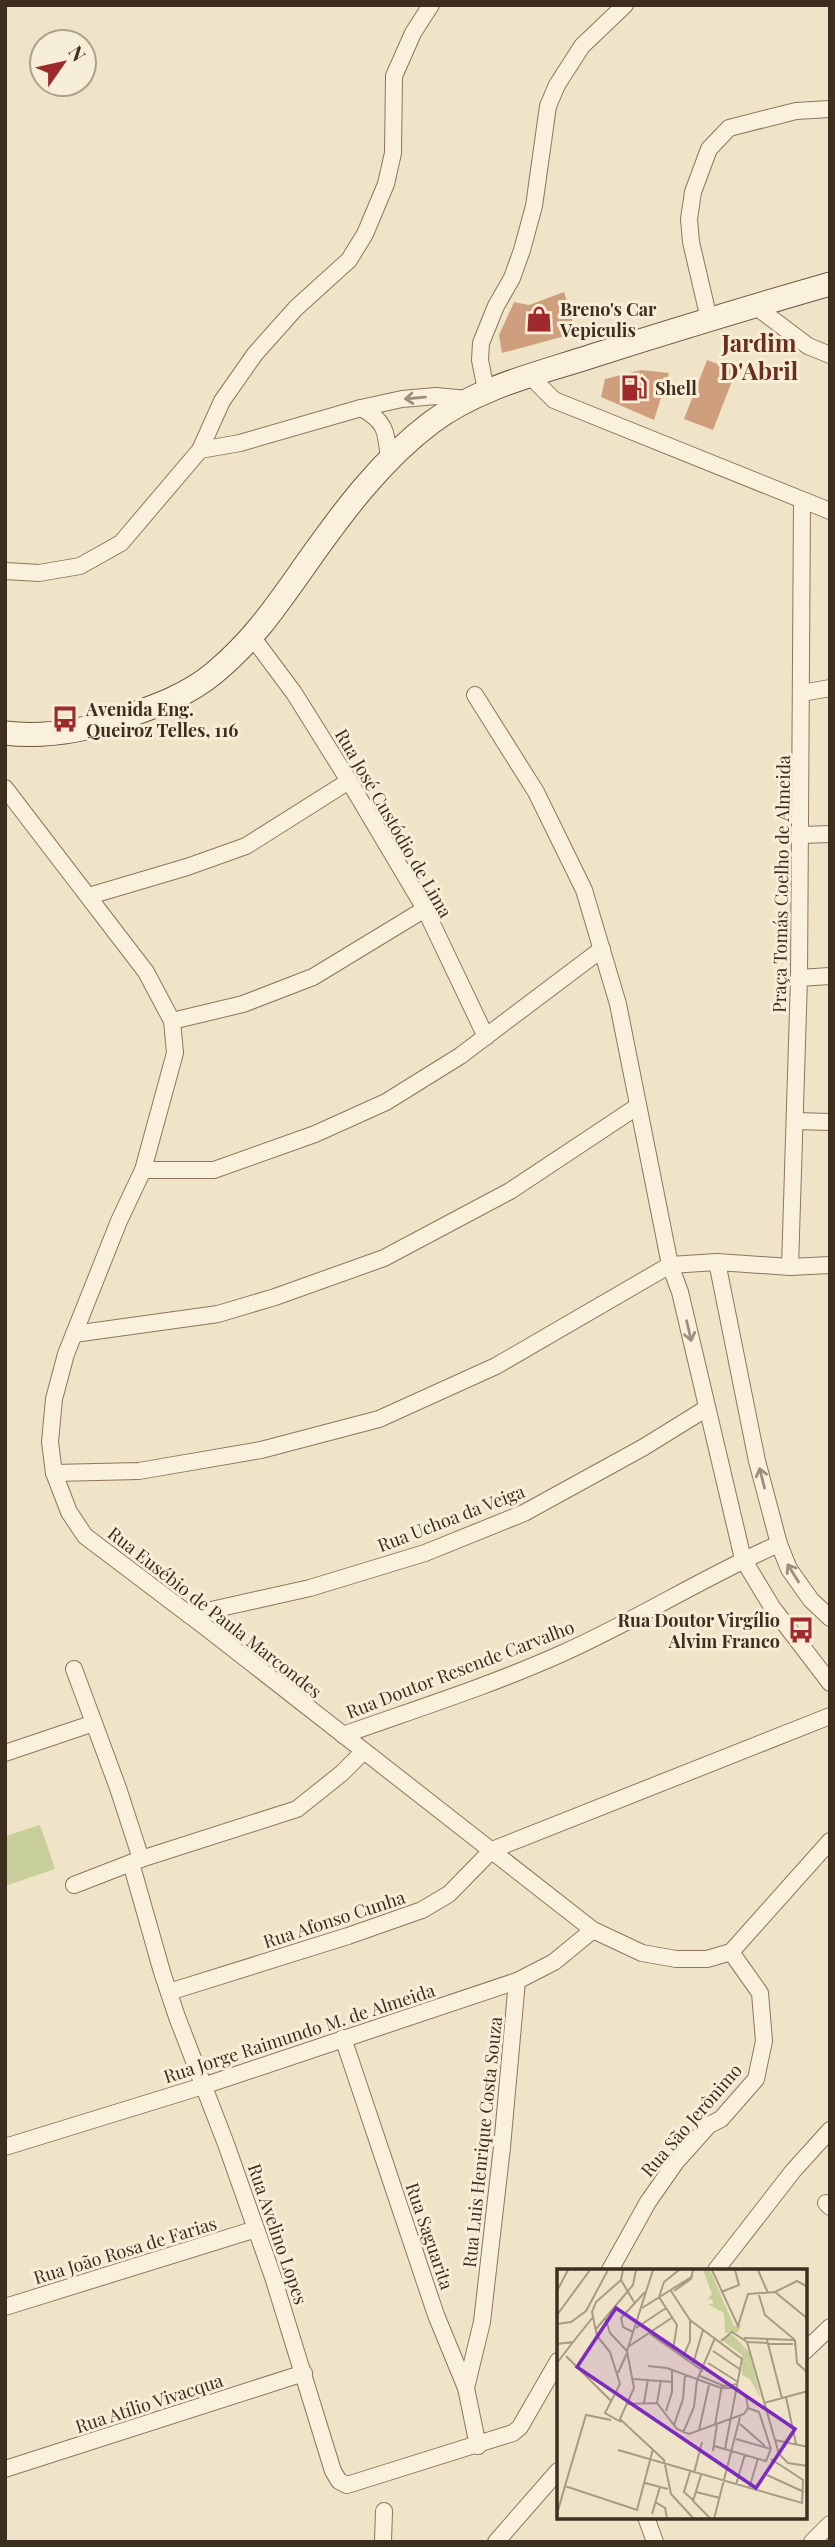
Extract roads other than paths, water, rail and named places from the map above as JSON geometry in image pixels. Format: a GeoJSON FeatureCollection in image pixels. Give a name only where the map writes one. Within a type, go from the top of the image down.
{"type":"FeatureCollection","features":[{"type":"Feature","properties":{"kind":"main road"},"geometry":{"type":"LineString","coordinates":[[5,733],[66,732],[111,721],[167,702],[212,675],[253,638],[328,534],[389,460],[432,422],[478,395],[709,319],[830,284]]}},
{"type":"Feature","properties":{"kind":"street"},"geometry":{"type":"LineString","coordinates":[[5,571],[39,573],[80,566],[121,543],[200,450],[222,401],[254,354],[296,308],[349,260],[365,234],[386,184],[393,153],[394,76],[412,33],[431,5]]}},
{"type":"Feature","properties":{"kind":"street"},"geometry":{"type":"LineString","coordinates":[[200,450],[240,443],[361,408],[436,396],[478,395],[481,343],[496,306],[512,278],[534,206],[548,106],[582,46],[625,5]]}},
{"type":"Feature","properties":{"kind":"street"},"geometry":{"type":"LineString","coordinates":[[709,319],[691,242],[689,219],[693,192],[709,149],[729,128],[796,111],[830,109]]}},
{"type":"Feature","properties":{"kind":"street"},"geometry":{"type":"LineString","coordinates":[[755,306],[808,346],[830,355]]}},
{"type":"Feature","properties":{"kind":"street"},"geometry":{"type":"LineString","coordinates":[[530,376],[554,400],[830,510]]}},
{"type":"Feature","properties":{"kind":"street"},"geometry":{"type":"LineString","coordinates":[[361,408],[377,417],[386,435],[389,460]]}},
{"type":"Feature","properties":{"kind":"street","name":"Praça Tomás Coelho de Almeida"},"geometry":{"type":"LineString","coordinates":[[790,1267],[802,835],[802,500]]}},
{"type":"Feature","properties":{"kind":"street","name":"Rua José Custódio de Lima"},"geometry":{"type":"LineString","coordinates":[[253,638],[293,693],[349,781],[425,909],[486,1037]]}},
{"type":"Feature","properties":{"kind":"street"},"geometry":{"type":"LineString","coordinates":[[802,693],[830,688]]}},
{"type":"Feature","properties":{"kind":"street"},"geometry":{"type":"LineString","coordinates":[[475,695],[536,792],[584,890],[618,1004],[670,1265],[680,1292],[743,1559],[772,1607],[830,1683]]}},
{"type":"Feature","properties":{"kind":"street"},"geometry":{"type":"LineString","coordinates":[[89,896],[187,867],[246,846],[349,781]]}},
{"type":"Feature","properties":{"kind":"street","name":"Rua Eusébio de Paula Marcondes"},"geometry":{"type":"LineString","coordinates":[[5,788],[146,972],[172,1021],[175,1053],[143,1170],[118,1221],[66,1354],[54,1399],[50,1442],[54,1473],[69,1512],[85,1536],[593,1930],[642,1953],[676,1959],[707,1959],[731,1952]]}},
{"type":"Feature","properties":{"kind":"street"},"geometry":{"type":"LineString","coordinates":[[802,835],[830,834]]}},
{"type":"Feature","properties":{"kind":"street"},"geometry":{"type":"LineString","coordinates":[[172,1021],[243,1004],[313,977],[425,909]]}},
{"type":"Feature","properties":{"kind":"street"},"geometry":{"type":"LineString","coordinates":[[143,1170],[214,1170],[315,1134],[386,1102],[486,1037],[527,1003],[602,949]]}},
{"type":"Feature","properties":{"kind":"street"},"geometry":{"type":"LineString","coordinates":[[799,978],[830,976]]}},
{"type":"Feature","properties":{"kind":"street"},"geometry":{"type":"LineString","coordinates":[[74,1334],[218,1314],[275,1297],[384,1258],[510,1191],[638,1106]]}},
{"type":"Feature","properties":{"kind":"street"},"geometry":{"type":"LineString","coordinates":[[794,1121],[818,1124],[830,1122]]}},
{"type":"Feature","properties":{"kind":"street"},"geometry":{"type":"LineString","coordinates":[[717,1262],[757,1461],[779,1544],[789,1569],[811,1600],[830,1618]]}},
{"type":"Feature","properties":{"kind":"street"},"geometry":{"type":"LineString","coordinates":[[54,1473],[139,1471],[261,1450],[379,1419],[496,1366],[670,1265],[717,1262],[790,1267],[830,1265]]}},
{"type":"Feature","properties":{"kind":"street","name":"Rua Uchoa da Veiga"},"geometry":{"type":"LineString","coordinates":[[189,1615],[310,1588],[425,1553],[524,1513],[644,1447],[708,1408]]}},
{"type":"Feature","properties":{"kind":"street","name":"Rua Doutor Resende Carvalho"},"geometry":{"type":"LineString","coordinates":[[343,1735],[564,1653],[743,1559],[779,1544]]}},
{"type":"Feature","properties":{"kind":"street","name":"Rua Avelino Lopes"},"geometry":{"type":"LineString","coordinates":[[74,1669],[118,1788],[169,1992],[256,2229],[304,2373],[333,2472],[339,2482],[347,2485],[478,2446]]}},
{"type":"Feature","properties":{"kind":"street"},"geometry":{"type":"LineString","coordinates":[[492,1850],[830,1716]]}},
{"type":"Feature","properties":{"kind":"street"},"geometry":{"type":"LineString","coordinates":[[5,1753],[94,1723]]}},
{"type":"Feature","properties":{"kind":"street"},"geometry":{"type":"LineString","coordinates":[[74,1885],[136,1861],[297,1809],[342,1773],[363,1752]]}},
{"type":"Feature","properties":{"kind":"street"},"geometry":{"type":"LineString","coordinates":[[731,1952],[830,1841]]}},
{"type":"Feature","properties":{"kind":"street","name":"Rua Afonso Cunha"},"geometry":{"type":"LineString","coordinates":[[169,1992],[422,1910],[449,1894],[492,1850]]}},
{"type":"Feature","properties":{"kind":"street","name":"Rua Jorge Raimundo M. de Almeida"},"geometry":{"type":"LineString","coordinates":[[5,2147],[203,2086],[517,1982],[554,1962],[593,1930]]}},
{"type":"Feature","properties":{"kind":"street","name":"Rua São Jerônimo"},"geometry":{"type":"LineString","coordinates":[[611,2269],[648,2202],[676,2162],[709,2125],[721,2119],[756,2080],[764,2041],[760,1993],[731,1952]]}},
{"type":"Feature","properties":{"kind":"street","name":"Rua Luis Henrique Costa Souza"},"geometry":{"type":"LineString","coordinates":[[466,2388],[482,2322],[517,1982]]}},
{"type":"Feature","properties":{"kind":"street","name":"Rua Saguarita"},"geometry":{"type":"LineString","coordinates":[[343,2038],[436,2315],[466,2388],[478,2446]]}},
{"type":"Feature","properties":{"kind":"street"},"geometry":{"type":"LineString","coordinates":[[717,2269],[793,2171],[830,2130]]}},
{"type":"Feature","properties":{"kind":"street","name":"Rua João Rosa de Farias"},"geometry":{"type":"LineString","coordinates":[[5,2307],[256,2229]]}},
{"type":"Feature","properties":{"kind":"street"},"geometry":{"type":"LineString","coordinates":[[807,2349],[830,2327]]}},
{"type":"Feature","properties":{"kind":"street"},"geometry":{"type":"LineString","coordinates":[[478,2446],[513,2433],[520,2427],[557,2363]]}},
{"type":"Feature","properties":{"kind":"street","name":"Rua Atílio Vivacqua"},"geometry":{"type":"LineString","coordinates":[[5,2469],[304,2373]]}},
{"type":"Feature","properties":{"kind":"street"},"geometry":{"type":"LineString","coordinates":[[496,2542],[557,2472]]}},
{"type":"Feature","properties":{"kind":"street"},"geometry":{"type":"LineString","coordinates":[[383,2542],[384,2511]]}},
{"type":"Feature","properties":{"kind":"street"},"geometry":{"type":"LineString","coordinates":[[647,2519],[655,2542]]}},
{"type":"Feature","properties":{"kind":"street"},"geometry":{"type":"LineString","coordinates":[[812,2542],[830,2524]]}},
{"type":"Feature","properties":{"kind":"place","name":"Breno's Car Vepiculis"},"geometry":{"type":"Point","coordinates":[539,319]}},
{"type":"Feature","properties":{"kind":"place","name":"Shell"},"geometry":{"type":"Point","coordinates":[634,388]}},
{"type":"Feature","properties":{"kind":"place","name":"Avenida Eng. Queiroz Telles, 116"},"geometry":{"type":"Point","coordinates":[65,719]}},
{"type":"Feature","properties":{"kind":"place","name":"Rua Doutor Virgílio Alvim Franco"},"geometry":{"type":"Point","coordinates":[801,1630]}},
{"type":"Feature","properties":{"kind":"district","name":"Jardim D'Abril"},"geometry":{"type":"Point","coordinates":[759,356]}}]}
